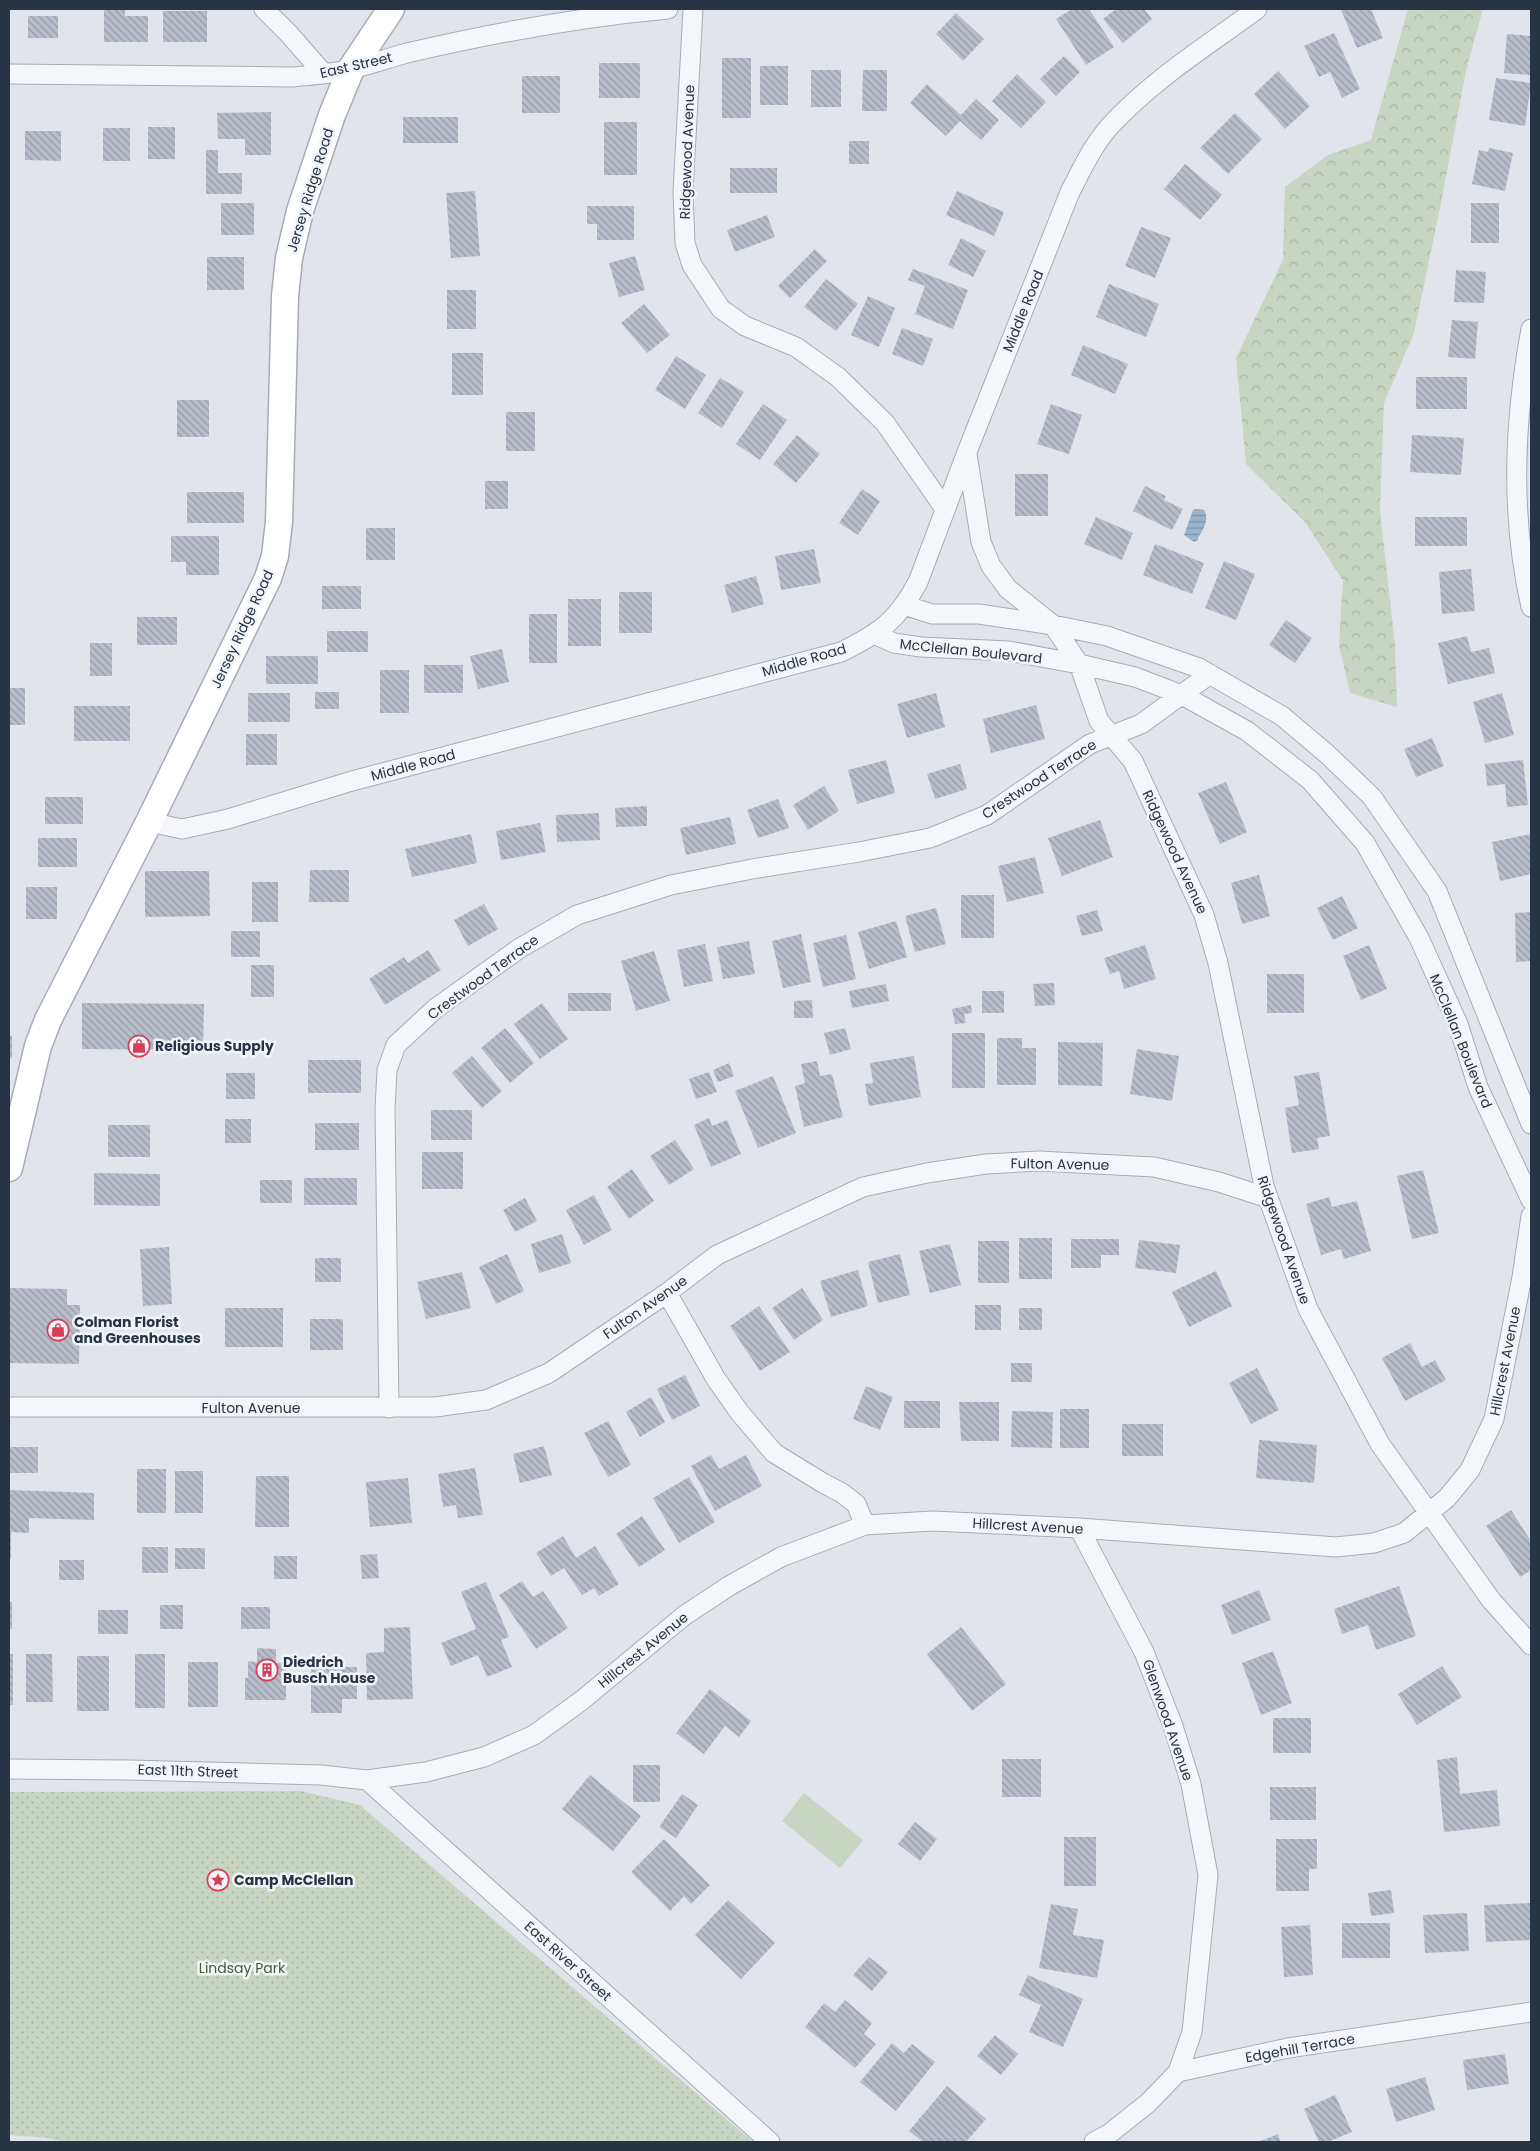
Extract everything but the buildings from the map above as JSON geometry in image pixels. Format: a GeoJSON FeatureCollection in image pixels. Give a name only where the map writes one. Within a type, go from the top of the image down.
{"type":"FeatureCollection","features":[{"type":"Feature","properties":{"kind":"street"},"geometry":{"type":"LineString","coordinates":[[264,9],[324,74]]}},
{"type":"Feature","properties":{"kind":"street","name":"Jersey Ridge Road"},"geometry":{"type":"LineString","coordinates":[[9,1168],[38,1046],[48,1020],[149,822],[268,578],[275,556],[279,522],[285,296],[289,258],[300,211],[332,115],[351,69],[391,9]]}},
{"type":"Feature","properties":{"kind":"street","name":"East Street"},"geometry":{"type":"LineString","coordinates":[[9,74],[292,77],[324,74],[351,69],[406,53],[603,14],[668,9]]}},
{"type":"Feature","properties":{"kind":"street","name":"Ridgewood Avenue"},"geometry":{"type":"LineString","coordinates":[[693,9],[683,192],[685,243],[692,266],[721,310],[744,326],[796,347],[838,377],[885,423],[945,509]]}},
{"type":"Feature","properties":{"kind":"street","name":"Middle Road"},"geometry":{"type":"LineString","coordinates":[[149,822],[182,829],[228,819],[352,781],[841,652],[889,624],[904,606],[918,582],[967,452],[1070,192],[1090,153],[1110,127],[1146,92],[1257,9]]}},
{"type":"Feature","properties":{"kind":"street"},"geometry":{"type":"LineString","coordinates":[[1531,329],[1522,380],[1517,433],[1516,486],[1520,542],[1531,608]]}},
{"type":"Feature","properties":{"kind":"street"},"geometry":{"type":"LineString","coordinates":[[967,452],[981,542],[991,566],[1008,589],[1053,625]]}},
{"type":"Feature","properties":{"kind":"street"},"geometry":{"type":"LineString","coordinates":[[904,606],[932,614],[979,614],[1053,625],[1107,636],[1199,668],[1282,716],[1327,754],[1372,797],[1437,891],[1531,1124]]}},
{"type":"Feature","properties":{"kind":"street","name":"Ridgewood Avenue"},"geometry":{"type":"LineString","coordinates":[[1053,625],[1080,664],[1100,721],[1133,761],[1204,915],[1218,964],[1268,1198],[1308,1309],[1380,1444],[1491,1600],[1531,1645]]}},
{"type":"Feature","properties":{"kind":"street","name":"McClellan Boulevard"},"geometry":{"type":"LineString","coordinates":[[874,634],[894,643],[921,647],[1009,651],[1080,664],[1135,677],[1182,694],[1247,731],[1310,780],[1365,843],[1419,938],[1458,1024],[1478,1086],[1531,1200]]}},
{"type":"Feature","properties":{"kind":"street"},"geometry":{"type":"LineString","coordinates":[[1112,736],[1141,724],[1210,674]]}},
{"type":"Feature","properties":{"kind":"street","name":"Crestwood Terrace"},"geometry":{"type":"LineString","coordinates":[[389,1408],[385,1109],[387,1070],[396,1045],[436,1008],[520,948],[577,915],[671,885],[930,838],[987,815],[1090,744],[1112,736]]}},
{"type":"Feature","properties":{"kind":"street","name":"Fulton Avenue"},"geometry":{"type":"LineString","coordinates":[[9,1407],[435,1408],[486,1400],[550,1373],[667,1293],[717,1255],[863,1187],[986,1164],[1039,1161],[1154,1167],[1219,1182],[1268,1198]]}},
{"type":"Feature","properties":{"kind":"street","name":"Hillcrest Avenue"},"geometry":{"type":"LineString","coordinates":[[367,1780],[426,1772],[484,1757],[534,1735],[581,1701],[685,1615],[729,1586],[781,1557],[865,1525],[933,1521],[1079,1528],[1336,1548],[1374,1543],[1404,1532],[1447,1498],[1470,1470],[1494,1419],[1522,1277],[1531,1216]]}},
{"type":"Feature","properties":{"kind":"street"},"geometry":{"type":"LineString","coordinates":[[667,1293],[716,1379],[740,1413],[774,1453],[842,1493],[856,1504],[865,1525]]}},
{"type":"Feature","properties":{"kind":"street","name":"Glenwood Avenue"},"geometry":{"type":"LineString","coordinates":[[1079,1528],[1144,1652],[1173,1726],[1191,1784],[1208,1875],[1192,2032],[1178,2072]]}},
{"type":"Feature","properties":{"kind":"street","name":"East 11th Street"},"geometry":{"type":"LineString","coordinates":[[9,1769],[321,1775],[367,1780]]}},
{"type":"Feature","properties":{"kind":"street","name":"East River Street"},"geometry":{"type":"LineString","coordinates":[[367,1780],[770,2142]]}},
{"type":"Feature","properties":{"kind":"street","name":"Edgehill Terrace"},"geometry":{"type":"LineString","coordinates":[[1178,2072],[1288,2048],[1531,2012]]}},
{"type":"Feature","properties":{"kind":"street"},"geometry":{"type":"LineString","coordinates":[[1094,2142],[1109,2134],[1148,2103],[1178,2072]]}},
{"type":"Feature","properties":{"kind":"green space"},"geometry":{"type":"Polygon","coordinates":[[[1408,9],[1483,9],[1466,71],[1414,333],[1384,403],[1380,511],[1395,645],[1397,707],[1350,693],[1339,645],[1343,581],[1305,522],[1246,464],[1236,358],[1283,260],[1285,187],[1328,155],[1371,140],[1408,9]]]}},
{"type":"Feature","properties":{"kind":"green space","name":"Lindsay Park"},"geometry":{"type":"Polygon","coordinates":[[[301,1791],[360,1805],[753,2142],[65,2142],[47,2138],[9,2135],[9,1792],[301,1791]]]}},
{"type":"Feature","properties":{"kind":"green space"},"geometry":{"type":"Polygon","coordinates":[[[804,1793],[863,1840],[840,1868],[782,1821],[804,1793]]]}},
{"type":"Feature","properties":{"kind":"water"},"geometry":{"type":"Polygon","coordinates":[[[1193,510],[1204,510],[1206,517],[1202,532],[1198,540],[1194,542],[1184,535],[1193,510]]]}},
{"type":"Feature","properties":{"kind":"place","name":"Religious Supply"},"geometry":{"type":"Point","coordinates":[139,1046]}},
{"type":"Feature","properties":{"kind":"place","name":"Colman Florist and Greenhouses"},"geometry":{"type":"Point","coordinates":[58,1330]}},
{"type":"Feature","properties":{"kind":"place","name":"Diedrich Busch House"},"geometry":{"type":"Point","coordinates":[267,1670]}},
{"type":"Feature","properties":{"kind":"place","name":"Camp McClellan"},"geometry":{"type":"Point","coordinates":[218,1880]}}]}
